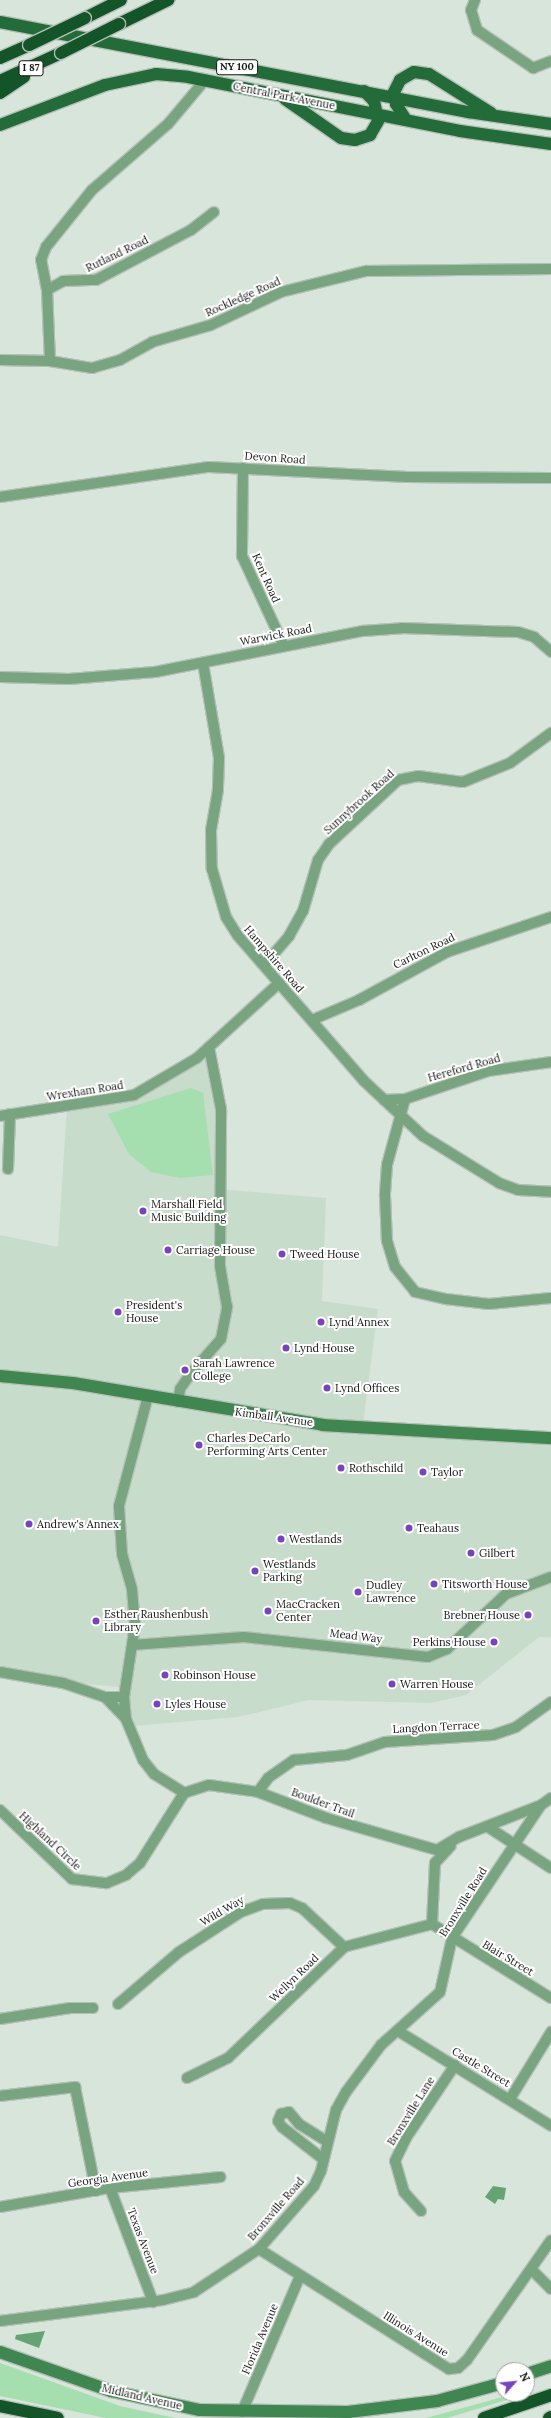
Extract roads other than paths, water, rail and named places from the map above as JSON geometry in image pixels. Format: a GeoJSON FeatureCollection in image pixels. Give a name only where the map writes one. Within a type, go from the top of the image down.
{"type":"FeatureCollection","features":[{"type":"Feature","properties":{"kind":"highway","name":"I 87"},"geometry":{"type":"LineString","coordinates":[[0,58],[121,0]]}},
{"type":"Feature","properties":{"kind":"highway","name":"I 87"},"geometry":{"type":"LineString","coordinates":[[0,81],[168,0]]}},
{"type":"Feature","properties":{"kind":"highway"},"geometry":{"type":"LineString","coordinates":[[0,93],[56,55]]}},
{"type":"Feature","properties":{"kind":"highway"},"geometry":{"type":"LineString","coordinates":[[484,2418],[551,2395]]}},
{"type":"Feature","properties":{"kind":"highway"},"geometry":{"type":"LineString","coordinates":[[0,2406],[58,2418]]}},
{"type":"Feature","properties":{"kind":"main road","name":"Central Park Avenue"},"geometry":{"type":"LineString","coordinates":[[0,22],[499,117],[551,124]]}},
{"type":"Feature","properties":{"kind":"main road"},"geometry":{"type":"LineString","coordinates":[[406,120],[394,97],[397,84],[404,76],[424,72],[499,117]]}},
{"type":"Feature","properties":{"kind":"main road","name":"Central Park Avenue"},"geometry":{"type":"LineString","coordinates":[[2,125],[105,85],[139,76],[172,74],[378,115],[551,144]]}},
{"type":"Feature","properties":{"kind":"main road"},"geometry":{"type":"LineString","coordinates":[[273,94],[348,140],[370,135],[376,128],[378,115],[374,101],[363,91]]}},
{"type":"Feature","properties":{"kind":"street"},"geometry":{"type":"LineString","coordinates":[[475,0],[472,10],[477,30],[533,68],[551,61]]}},
{"type":"Feature","properties":{"kind":"street"},"geometry":{"type":"LineString","coordinates":[[50,361],[47,290],[41,260],[46,247],[92,190],[163,130],[205,80]]}},
{"type":"Feature","properties":{"kind":"street","name":"Rutland Road"},"geometry":{"type":"LineString","coordinates":[[47,290],[63,281],[96,280],[191,230],[214,212]]}},
{"type":"Feature","properties":{"kind":"street","name":"Rockledge Road"},"geometry":{"type":"LineString","coordinates":[[0,360],[50,361],[92,368],[120,360],[152,342],[211,326],[281,292],[366,271],[551,269]]}},
{"type":"Feature","properties":{"kind":"street","name":"Devon Road"},"geometry":{"type":"LineString","coordinates":[[0,497],[209,467],[408,478],[551,478]]}},
{"type":"Feature","properties":{"kind":"street","name":"Kent Road"},"geometry":{"type":"LineString","coordinates":[[243,468],[242,556],[284,646]]}},
{"type":"Feature","properties":{"kind":"street","name":"Warwick Road"},"geometry":{"type":"LineString","coordinates":[[0,677],[23,680],[123,676],[203,663],[284,646],[402,628],[500,629],[534,637],[551,652]]}},
{"type":"Feature","properties":{"kind":"street","name":"Hampshire Road"},"geometry":{"type":"LineString","coordinates":[[203,663],[219,758],[218,790],[211,830],[215,888],[238,936],[265,964],[279,983],[400,1116],[446,1153],[499,1183],[518,1190],[551,1192]]}},
{"type":"Feature","properties":{"kind":"street","name":"Sunnybrook Road"},"geometry":{"type":"LineString","coordinates":[[265,964],[289,936],[303,911],[318,860],[329,844],[398,780],[418,776],[463,782],[510,763],[551,733]]}},
{"type":"Feature","properties":{"kind":"street","name":"Carlton Road"},"geometry":{"type":"LineString","coordinates":[[312,1020],[359,1000],[447,952],[551,917]]}},
{"type":"Feature","properties":{"kind":"street","name":"Wrexham Road"},"geometry":{"type":"LineString","coordinates":[[5,1115],[134,1095],[168,1077],[209,1047],[279,983]]}},
{"type":"Feature","properties":{"kind":"street"},"geometry":{"type":"LineString","coordinates":[[178,1402],[180,1389],[191,1373],[221,1339],[227,1307],[220,1266],[221,1109],[209,1047]]}},
{"type":"Feature","properties":{"kind":"street","name":"Hereford Road"},"geometry":{"type":"LineString","coordinates":[[384,1100],[405,1099],[488,1071],[551,1062]]}},
{"type":"Feature","properties":{"kind":"street"},"geometry":{"type":"LineString","coordinates":[[405,1099],[387,1165],[387,1241],[396,1267],[415,1292],[489,1304],[551,1298]]}},
{"type":"Feature","properties":{"kind":"street"},"geometry":{"type":"LineString","coordinates":[[5,1115],[8,1169]]}},
{"type":"Feature","properties":{"kind":"street","name":"Kimball Avenue"},"geometry":{"type":"LineString","coordinates":[[0,1376],[148,1396],[323,1425],[551,1438]]}},
{"type":"Feature","properties":{"kind":"street"},"geometry":{"type":"LineString","coordinates":[[148,1396],[118,1506],[122,1554],[132,1590],[135,1625],[124,1697],[126,1719],[143,1760],[168,1785],[184,1793]]}},
{"type":"Feature","properties":{"kind":"street","name":"Mead Way"},"geometry":{"type":"LineString","coordinates":[[132,1645],[260,1638],[428,1658],[448,1649],[506,1594],[551,1577]]}},
{"type":"Feature","properties":{"kind":"street"},"geometry":{"type":"LineString","coordinates":[[0,1672],[63,1683],[105,1697],[124,1697]]}},
{"type":"Feature","properties":{"kind":"street"},"geometry":{"type":"LineString","coordinates":[[105,1697],[126,1719]]}},
{"type":"Feature","properties":{"kind":"street","name":"Langdon Terrace"},"geometry":{"type":"LineString","coordinates":[[258,1792],[268,1778],[294,1760],[347,1755],[385,1742],[494,1735],[516,1727],[551,1702]]}},
{"type":"Feature","properties":{"kind":"street","name":"Boulder Trail"},"geometry":{"type":"LineString","coordinates":[[184,1793],[208,1785],[258,1792],[326,1818],[430,1849],[447,1846],[459,1837],[488,1827],[541,1805]]}},
{"type":"Feature","properties":{"kind":"street","name":"Highland Circle"},"geometry":{"type":"LineString","coordinates":[[0,1810],[72,1879],[107,1883],[126,1876],[140,1863],[184,1793]]}},
{"type":"Feature","properties":{"kind":"street","name":"Bronxville Road"},"geometry":{"type":"LineString","coordinates":[[0,2321],[153,2302],[194,2292],[259,2248],[314,2186],[324,2158],[336,2110],[346,2092],[376,2051],[440,1992],[452,1938],[541,1805],[551,1798]]}},
{"type":"Feature","properties":{"kind":"street"},"geometry":{"type":"LineString","coordinates":[[488,1827],[551,1868]]}},
{"type":"Feature","properties":{"kind":"street"},"geometry":{"type":"LineString","coordinates":[[452,1938],[432,1924],[435,1863],[459,1837]]}},
{"type":"Feature","properties":{"kind":"street","name":"Wild Way"},"geometry":{"type":"LineString","coordinates":[[118,2004],[179,1952],[242,1912],[262,1904],[290,1903],[302,1908],[344,1947]]}},
{"type":"Feature","properties":{"kind":"street","name":"Wellyn Road"},"geometry":{"type":"LineString","coordinates":[[187,2078],[228,2058],[344,1947],[432,1924]]}},
{"type":"Feature","properties":{"kind":"street","name":"Blair Street"},"geometry":{"type":"LineString","coordinates":[[452,1938],[551,1998]]}},
{"type":"Feature","properties":{"kind":"street"},"geometry":{"type":"LineString","coordinates":[[0,2019],[70,2008],[93,2008]]}},
{"type":"Feature","properties":{"kind":"street","name":"Castle Street"},"geometry":{"type":"LineString","coordinates":[[398,2031],[510,2098],[551,2126]]}},
{"type":"Feature","properties":{"kind":"street"},"geometry":{"type":"LineString","coordinates":[[510,2098],[551,2032]]}},
{"type":"Feature","properties":{"kind":"street","name":"Bronxville Lane"},"geometry":{"type":"LineString","coordinates":[[421,2212],[400,2183],[395,2161],[406,2138],[455,2065]]}},
{"type":"Feature","properties":{"kind":"street"},"geometry":{"type":"LineString","coordinates":[[0,2096],[75,2087],[96,2191]]}},
{"type":"Feature","properties":{"kind":"street"},"geometry":{"type":"LineString","coordinates":[[324,2158],[282,2127],[278,2121],[281,2114],[289,2112],[299,2124],[328,2142]]}},
{"type":"Feature","properties":{"kind":"street","name":"Georgia Avenue"},"geometry":{"type":"LineString","coordinates":[[0,2207],[110,2188],[220,2177]]}},
{"type":"Feature","properties":{"kind":"street","name":"Texas Avenue"},"geometry":{"type":"LineString","coordinates":[[110,2188],[153,2302]]}},
{"type":"Feature","properties":{"kind":"street","name":"Illinois Avenue"},"geometry":{"type":"LineString","coordinates":[[259,2248],[300,2276],[449,2369],[458,2368],[467,2360],[532,2270],[551,2240]]}},
{"type":"Feature","properties":{"kind":"street"},"geometry":{"type":"LineString","coordinates":[[532,2270],[551,2289]]}},
{"type":"Feature","properties":{"kind":"street","name":"Florida Avenue"},"geometry":{"type":"LineString","coordinates":[[242,2412],[300,2276]]}},
{"type":"Feature","properties":{"kind":"street","name":"Midland Avenue"},"geometry":{"type":"LineString","coordinates":[[0,2352],[111,2391],[200,2410],[242,2412],[348,2412],[410,2406],[495,2384]]}},
{"type":"Feature","properties":{"kind":"street"},"geometry":{"type":"LineString","coordinates":[[535,2371],[551,2366]]}},
{"type":"Feature","properties":{"kind":"place","name":"Marshall Field Music Building"},"geometry":{"type":"Point","coordinates":[143,1211]}},
{"type":"Feature","properties":{"kind":"place","name":"Carriage House"},"geometry":{"type":"Point","coordinates":[168,1250]}},
{"type":"Feature","properties":{"kind":"place","name":"Tweed House"},"geometry":{"type":"Point","coordinates":[282,1254]}},
{"type":"Feature","properties":{"kind":"place","name":"President's House"},"geometry":{"type":"Point","coordinates":[118,1312]}},
{"type":"Feature","properties":{"kind":"place","name":"Lynd Annex"},"geometry":{"type":"Point","coordinates":[321,1322]}},
{"type":"Feature","properties":{"kind":"place","name":"Lynd House"},"geometry":{"type":"Point","coordinates":[286,1348]}},
{"type":"Feature","properties":{"kind":"place","name":"Sarah Lawrence College"},"geometry":{"type":"Point","coordinates":[185,1370]}},
{"type":"Feature","properties":{"kind":"place","name":"Lynd Offices"},"geometry":{"type":"Point","coordinates":[327,1388]}},
{"type":"Feature","properties":{"kind":"place","name":"Charles DeCarlo Performing Arts Center"},"geometry":{"type":"Point","coordinates":[199,1445]}},
{"type":"Feature","properties":{"kind":"place","name":"Rothschild"},"geometry":{"type":"Point","coordinates":[341,1468]}},
{"type":"Feature","properties":{"kind":"place","name":"Taylor"},"geometry":{"type":"Point","coordinates":[423,1472]}},
{"type":"Feature","properties":{"kind":"place","name":"Andrew's Annex"},"geometry":{"type":"Point","coordinates":[29,1524]}},
{"type":"Feature","properties":{"kind":"place","name":"Teahaus"},"geometry":{"type":"Point","coordinates":[409,1528]}},
{"type":"Feature","properties":{"kind":"place","name":"Westlands"},"geometry":{"type":"Point","coordinates":[281,1539]}},
{"type":"Feature","properties":{"kind":"place","name":"Gilbert"},"geometry":{"type":"Point","coordinates":[471,1553]}},
{"type":"Feature","properties":{"kind":"place","name":"Westlands Parking"},"geometry":{"type":"Point","coordinates":[255,1571]}},
{"type":"Feature","properties":{"kind":"place","name":"Titsworth House"},"geometry":{"type":"Point","coordinates":[434,1584]}},
{"type":"Feature","properties":{"kind":"place","name":"Dudley Lawrence"},"geometry":{"type":"Point","coordinates":[358,1592]}},
{"type":"Feature","properties":{"kind":"place","name":"MacCracken Center"},"geometry":{"type":"Point","coordinates":[268,1611]}},
{"type":"Feature","properties":{"kind":"place","name":"Brebner House"},"geometry":{"type":"Point","coordinates":[528,1615]}},
{"type":"Feature","properties":{"kind":"place","name":"Esther Raushenbush Library"},"geometry":{"type":"Point","coordinates":[96,1621]}},
{"type":"Feature","properties":{"kind":"place","name":"Perkins House"},"geometry":{"type":"Point","coordinates":[494,1642]}},
{"type":"Feature","properties":{"kind":"place","name":"Robinson House"},"geometry":{"type":"Point","coordinates":[165,1675]}},
{"type":"Feature","properties":{"kind":"place","name":"Warren House"},"geometry":{"type":"Point","coordinates":[392,1684]}},
{"type":"Feature","properties":{"kind":"place","name":"Lyles House"},"geometry":{"type":"Point","coordinates":[157,1704]}}]}
